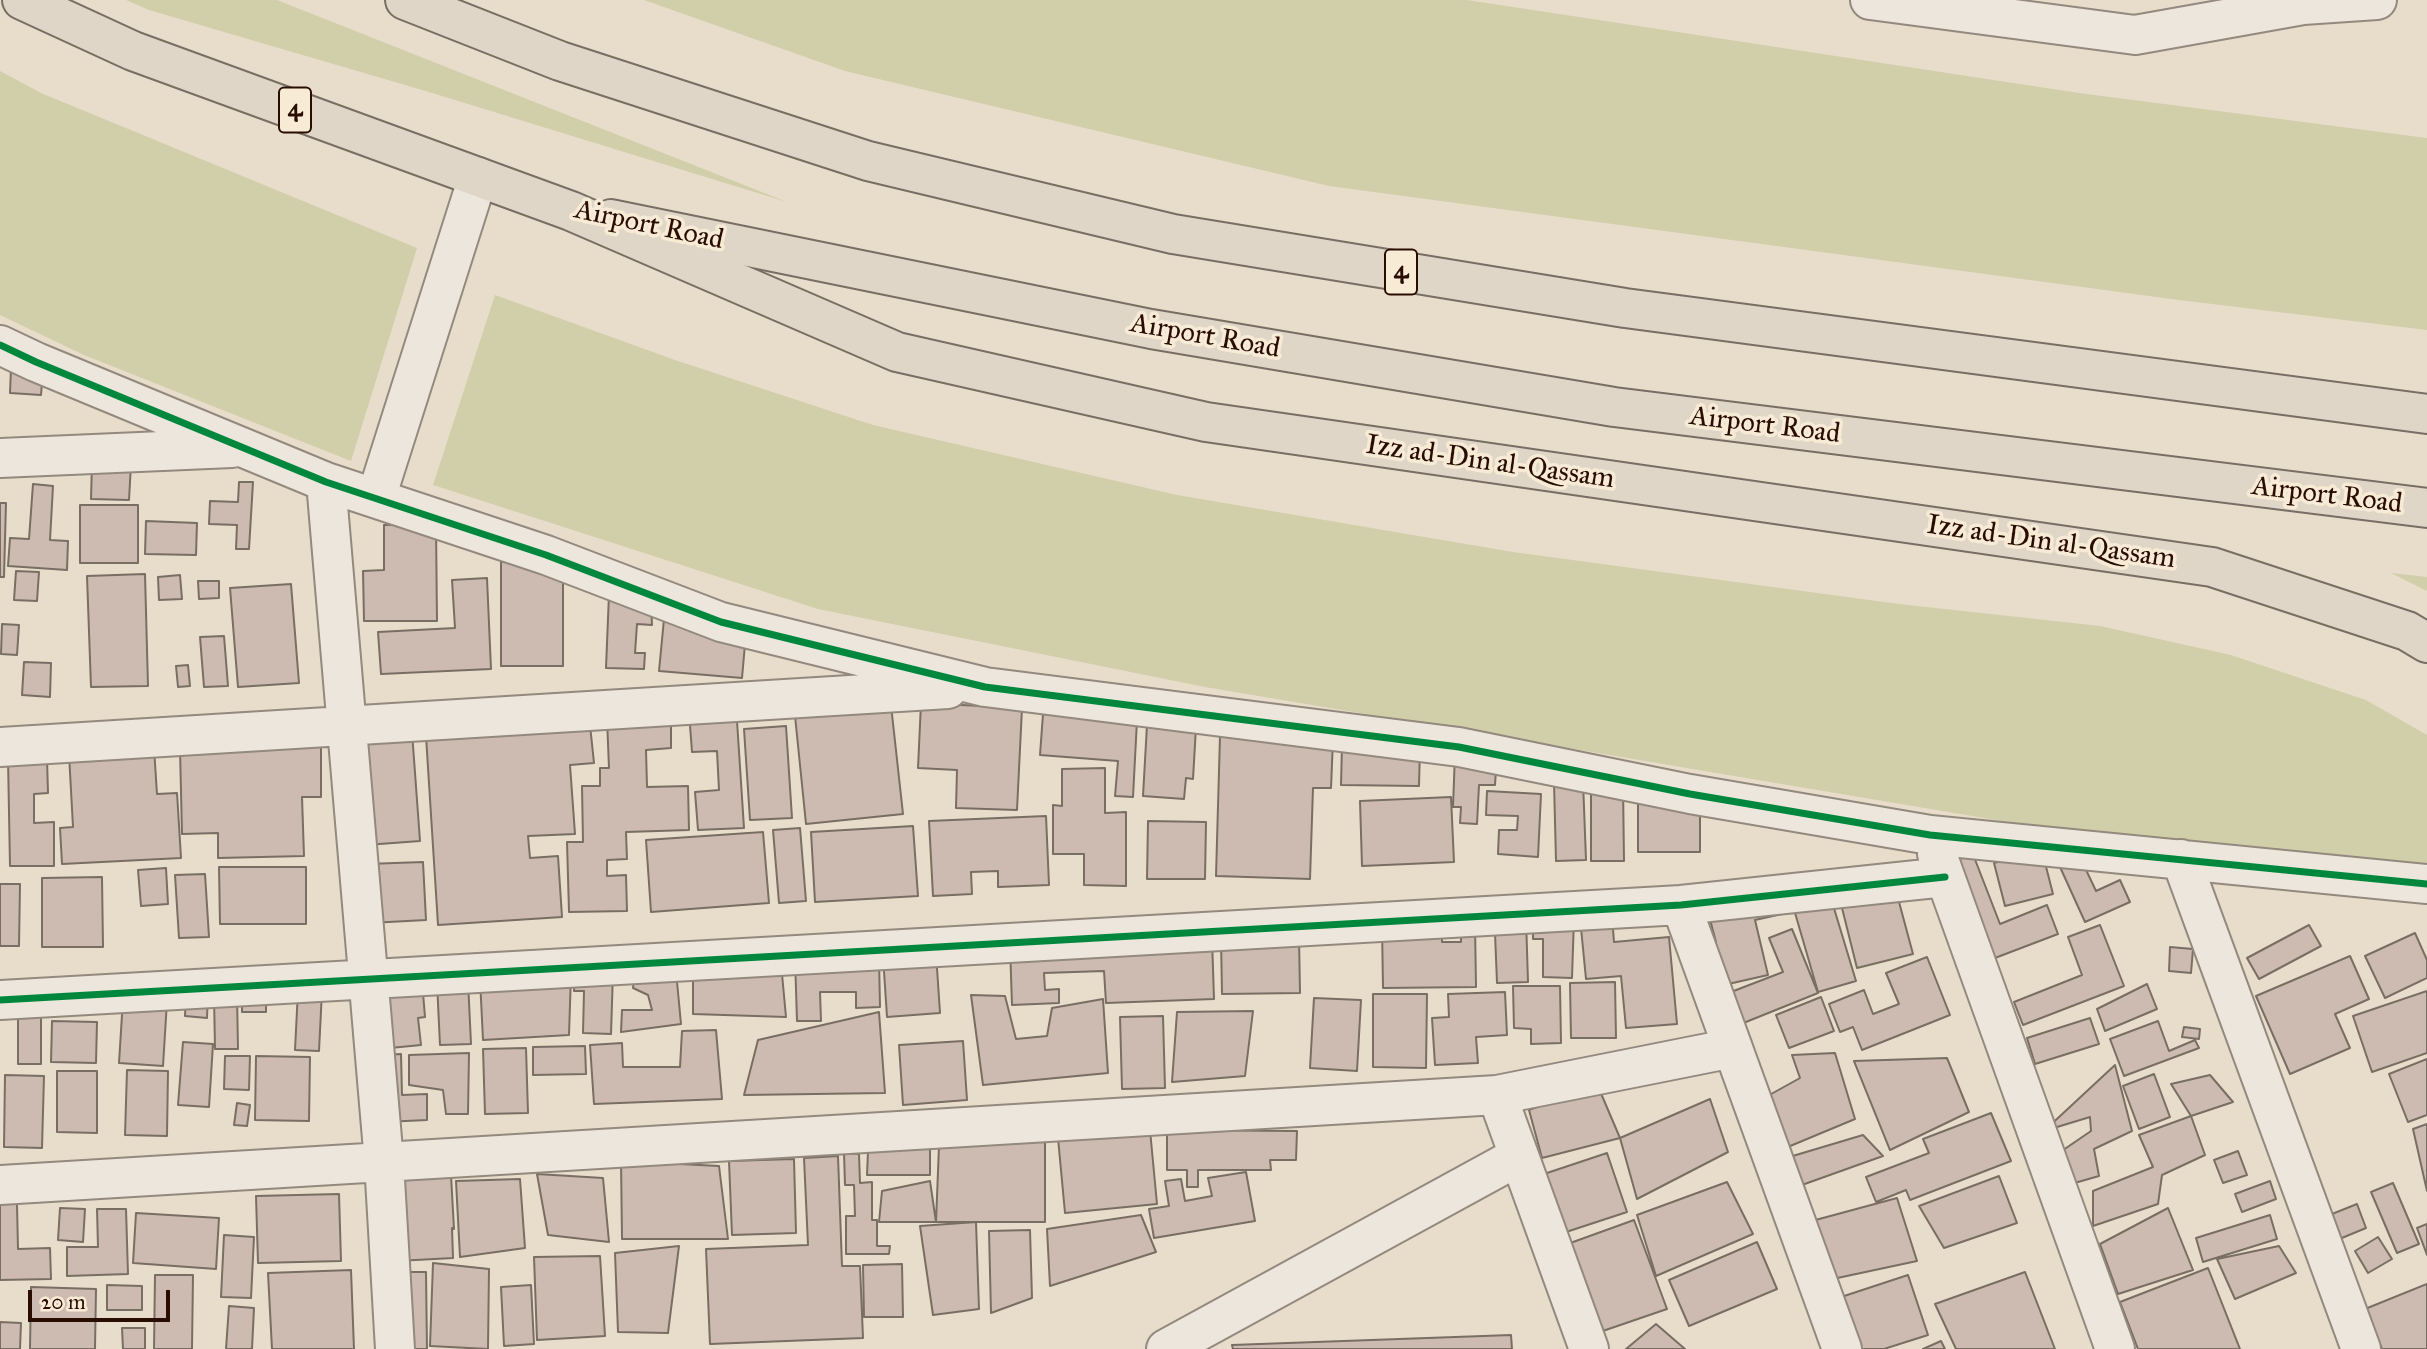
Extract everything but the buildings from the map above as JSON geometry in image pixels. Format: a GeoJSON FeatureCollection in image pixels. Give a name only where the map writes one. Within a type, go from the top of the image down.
{"type":"FeatureCollection","features":[{"type":"Feature","properties":{"kind":"main road","name":"Airport Road"},"geometry":{"type":"LineString","coordinates":[[22,0],[133,51],[571,211],[1151,329],[1615,407],[2427,508]]}},
{"type":"Feature","properties":{"kind":"main road","name":"4"},"geometry":{"type":"LineString","coordinates":[[405,0],[559,61],[868,161],[1173,234],[1625,309],[2427,414]]}},
{"type":"Feature","properties":{"kind":"main road","name":"Izz ad-Din al-Qassam"},"geometry":{"type":"LineString","coordinates":[[571,211],[897,352],[1206,422],[2212,566],[2407,631],[2427,643]]}},
{"type":"Feature","properties":{"kind":"street"},"geometry":{"type":"LineString","coordinates":[[1870,0],[2135,35],[2303,2],[2377,0]]}},
{"type":"Feature","properties":{"kind":"street"},"geometry":{"type":"LineString","coordinates":[[376,498],[478,177]]}},
{"type":"Feature","properties":{"kind":"street"},"geometry":{"type":"LineString","coordinates":[[0,345],[326,482],[546,555],[721,622],[985,687],[1459,747],[1690,793],[1930,835],[2427,884]]}},
{"type":"Feature","properties":{"kind":"street"},"geometry":{"type":"LineString","coordinates":[[0,458],[244,447]]}},
{"type":"Feature","properties":{"kind":"street"},"geometry":{"type":"LineString","coordinates":[[326,482],[384,1162],[395,1349]]}},
{"type":"Feature","properties":{"kind":"street"},"geometry":{"type":"LineString","coordinates":[[0,747],[985,687]]}},
{"type":"Feature","properties":{"kind":"street"},"geometry":{"type":"LineString","coordinates":[[1930,835],[2115,1349]]}},
{"type":"Feature","properties":{"kind":"street"},"geometry":{"type":"LineString","coordinates":[[2181,859],[2361,1349]]}},
{"type":"Feature","properties":{"kind":"street"},"geometry":{"type":"LineString","coordinates":[[0,1000],[1681,905],[1945,877]]}},
{"type":"Feature","properties":{"kind":"street"},"geometry":{"type":"LineString","coordinates":[[1681,905],[1842,1349]]}},
{"type":"Feature","properties":{"kind":"street"},"geometry":{"type":"LineString","coordinates":[[0,1185],[1497,1095],[1733,1048]]}},
{"type":"Feature","properties":{"kind":"street"},"geometry":{"type":"LineString","coordinates":[[1497,1095],[1589,1349]]}},
{"type":"Feature","properties":{"kind":"street"},"geometry":{"type":"LineString","coordinates":[[1166,1349],[1519,1156]]}},
{"type":"Feature","properties":{"kind":"shaded area"},"geometry":{"type":"Polygon","coordinates":[[[126,0],[277,0],[787,202],[429,92],[149,10],[126,0]]]}},
{"type":"Feature","properties":{"kind":"shaded area"},"geometry":{"type":"Polygon","coordinates":[[[644,0],[1467,0],[2079,93],[2427,138],[2427,330],[2179,300],[1329,186],[845,71],[644,0]]]}},
{"type":"Feature","properties":{"kind":"shaded area"},"geometry":{"type":"Polygon","coordinates":[[[0,71],[41,93],[417,248],[351,461],[84,355],[0,315],[0,71]]]}},
{"type":"Feature","properties":{"kind":"shaded area"},"geometry":{"type":"Polygon","coordinates":[[[495,295],[675,360],[873,425],[1177,495],[1513,552],[1899,604],[2100,626],[2231,655],[2366,700],[2427,735],[2427,865],[2091,836],[1205,687],[818,609],[433,485],[495,295]]]}},
{"type":"Feature","properties":{"kind":"shaded area"},"geometry":{"type":"Polygon","coordinates":[[[2391,573],[2427,577],[2427,591],[2391,573]]]}},
{"type":"Feature","properties":{"kind":"cycle path"},"geometry":{"type":"LineString","coordinates":[[0,345],[326,482],[546,555],[721,622],[985,687],[1459,747],[1690,794],[1930,835],[2427,884]]}},
{"type":"Feature","properties":{"kind":"cycle path"},"geometry":{"type":"LineString","coordinates":[[0,1000],[1681,905],[1945,877]]}}]}
